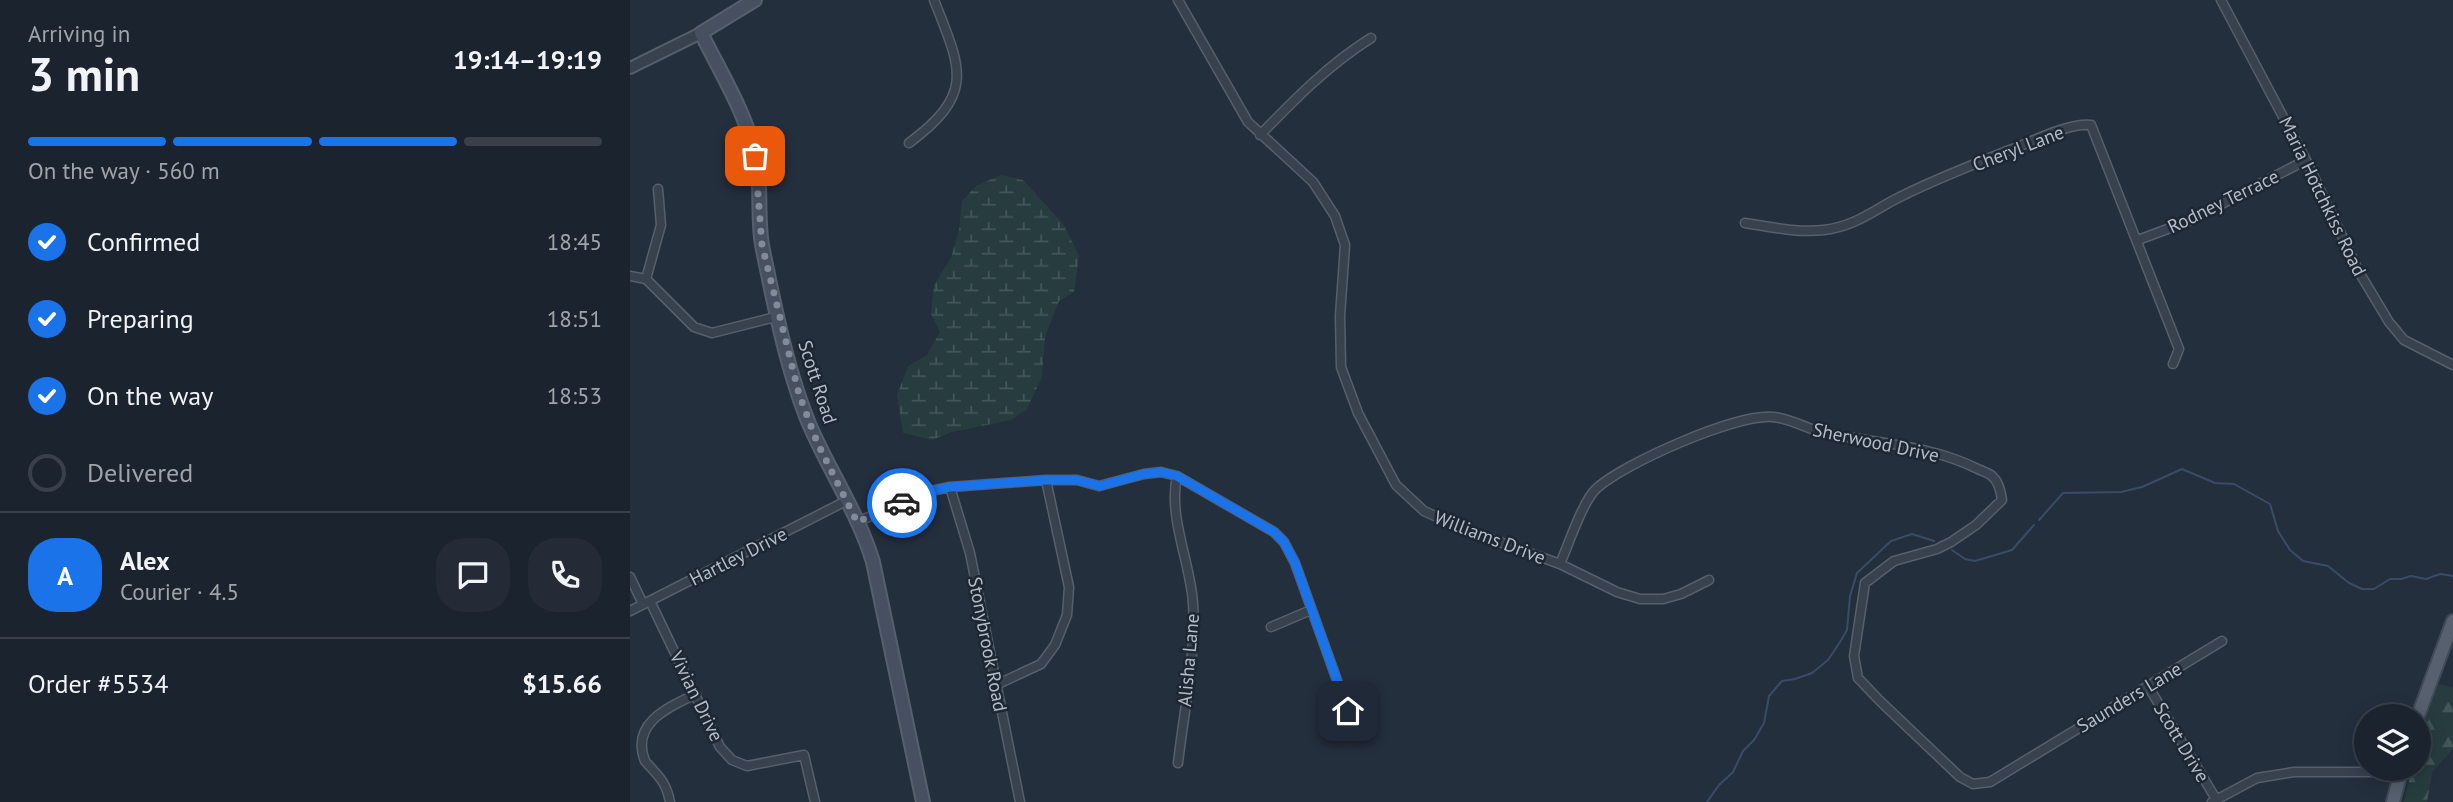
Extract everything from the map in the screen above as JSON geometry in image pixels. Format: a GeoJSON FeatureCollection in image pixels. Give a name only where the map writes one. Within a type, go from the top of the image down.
{"type":"FeatureCollection","features":[{"type":"Feature","properties":{"kind":"main road"},"geometry":{"type":"LineString","coordinates":[[702,33],[755,0]]}},
{"type":"Feature","properties":{"kind":"main road","name":"Scott Road"},"geometry":{"type":"LineString","coordinates":[[702,33],[743,119],[753,147],[758,173],[760,233],[803,409],[869,548],[923,802]]}},
{"type":"Feature","properties":{"kind":"main road"},"geometry":{"type":"LineString","coordinates":[[2422,704],[2453,621]]}},
{"type":"Feature","properties":{"kind":"main road"},"geometry":{"type":"LineString","coordinates":[[2393,802],[2399,781]]}},
{"type":"Feature","properties":{"kind":"street"},"geometry":{"type":"LineString","coordinates":[[909,143],[945,112],[954,93],[958,74],[955,54],[933,0]]}},
{"type":"Feature","properties":{"kind":"street","name":"Williams Drive"},"geometry":{"type":"LineString","coordinates":[[1178,0],[1248,122],[1313,182],[1335,216],[1345,245],[1340,316],[1341,367],[1358,413],[1396,485],[1424,511],[1459,527],[1560,564],[1617,592],[1640,599],[1663,599],[1681,594],[1709,580]]}},
{"type":"Feature","properties":{"kind":"street","name":"Maria Hotchkiss Road"},"geometry":{"type":"LineString","coordinates":[[2221,0],[2306,160],[2359,272],[2389,323],[2404,340],[2453,365]]}},
{"type":"Feature","properties":{"kind":"street"},"geometry":{"type":"LineString","coordinates":[[630,68],[702,33]]}},
{"type":"Feature","properties":{"kind":"street"},"geometry":{"type":"LineString","coordinates":[[1260,135],[1317,77],[1371,38]]}},
{"type":"Feature","properties":{"kind":"street","name":"Cheryl Lane"},"geometry":{"type":"LineString","coordinates":[[1745,222],[1793,231],[1825,230],[1858,222],[1894,199],[1927,184],[2033,141],[2082,124],[2091,125],[2179,349],[2173,364]]}},
{"type":"Feature","properties":{"kind":"street","name":"Rodney Terrace"},"geometry":{"type":"LineString","coordinates":[[2138,240],[2189,221],[2306,160]]}},
{"type":"Feature","properties":{"kind":"street"},"geometry":{"type":"LineString","coordinates":[[646,279],[661,225],[659,189]]}},
{"type":"Feature","properties":{"kind":"street"},"geometry":{"type":"LineString","coordinates":[[630,276],[646,279],[694,327],[712,333],[779,316]]}},
{"type":"Feature","properties":{"kind":"street","name":"Sherwood Drive"},"geometry":{"type":"LineString","coordinates":[[1560,564],[1595,489],[1630,467],[1684,440],[1741,422],[1773,417],[1819,432],[1918,447],[1966,463],[1993,477],[2000,488],[2002,500],[1976,525],[1951,542],[1937,549],[1894,561],[1866,583],[1854,656],[1858,678],[1960,776],[1973,784],[1990,782],[2036,753]]}},
{"type":"Feature","properties":{"kind":"street"},"geometry":{"type":"LineString","coordinates":[[857,522],[926,492],[950,487],[1046,480],[1077,480],[1100,486],[1144,474],[1161,472],[1177,476],[1274,532],[1284,542],[1295,563],[1348,711]]}},
{"type":"Feature","properties":{"kind":"street","name":"Alisha Lane"},"geometry":{"type":"LineString","coordinates":[[1177,476],[1173,500],[1189,570],[1193,624],[1178,763]]}},
{"type":"Feature","properties":{"kind":"street"},"geometry":{"type":"LineString","coordinates":[[996,685],[1041,664],[1055,645],[1067,615],[1069,587],[1046,480]]}},
{"type":"Feature","properties":{"kind":"street","name":"Stonybrook Road"},"geometry":{"type":"LineString","coordinates":[[950,487],[970,553],[1020,802]]}},
{"type":"Feature","properties":{"kind":"street","name":"Hartley Drive"},"geometry":{"type":"LineString","coordinates":[[630,611],[846,501]]}},
{"type":"Feature","properties":{"kind":"street","name":"Vivian Drive"},"geometry":{"type":"LineString","coordinates":[[630,577],[696,694],[720,747],[732,760],[747,766],[804,755],[815,802]]}},
{"type":"Feature","properties":{"kind":"street"},"geometry":{"type":"LineString","coordinates":[[1271,627],[1311,610]]}},
{"type":"Feature","properties":{"kind":"street","name":"Saunders Lane"},"geometry":{"type":"LineString","coordinates":[[2036,753],[2222,641]]}},
{"type":"Feature","properties":{"kind":"street","name":"Scott Drive"},"geometry":{"type":"LineString","coordinates":[[2148,685],[2214,801]]}},
{"type":"Feature","properties":{"kind":"street"},"geometry":{"type":"LineString","coordinates":[[670,802],[667,786],[640,755],[634,742],[636,730],[642,721],[696,694]]}},
{"type":"Feature","properties":{"kind":"street"},"geometry":{"type":"LineString","coordinates":[[2214,801],[2258,778],[2294,772],[2354,771]]}},
{"type":"Feature","properties":{"kind":"green space"},"geometry":{"type":"Polygon","coordinates":[[[1001,175],[1023,180],[1064,225],[1079,256],[1074,292],[1059,301],[1045,337],[1042,377],[1027,409],[1011,420],[952,432],[932,440],[903,433],[897,395],[908,366],[927,355],[940,332],[931,314],[934,285],[951,258],[959,230],[962,201],[976,186],[1001,175]]]}},
{"type":"Feature","properties":{"kind":"green space"},"geometry":{"type":"Polygon","coordinates":[[[2439,684],[2453,688],[2453,749],[2432,772],[2431,778],[2431,705],[2439,684]]]}},
{"type":"Feature","properties":{"kind":"green space"},"geometry":{"type":"Polygon","coordinates":[[[2409,781],[2430,781],[2427,802],[2404,802],[2409,781]]]}},
{"type":"Feature","properties":{"kind":"waterway"},"geometry":{"type":"LineString","coordinates":[[2039,520],[2063,493],[2121,492],[2142,487],[2182,469],[2215,483],[2234,484],[2270,504],[2278,531],[2290,550],[2303,561],[2328,566],[2349,583],[2362,589],[2374,589],[2390,579],[2411,576],[2426,579],[2440,574],[2453,576]]}},
{"type":"Feature","properties":{"kind":"waterway"},"geometry":{"type":"LineString","coordinates":[[1952,550],[1965,559],[1975,561],[2012,550],[2034,525]]}},
{"type":"Feature","properties":{"kind":"waterway"},"geometry":{"type":"LineString","coordinates":[[1707,802],[1733,772],[1743,751],[1754,740],[1764,723],[1769,696],[1782,681],[1812,673],[1828,660],[1840,642],[1847,630],[1850,596],[1857,573],[1891,541],[1912,534],[1934,541]]}},
{"type":"Feature","properties":{"kind":"way so far"},"geometry":{"type":"LineString","coordinates":[[755,156],[762,245],[795,381],[810,425],[857,522],[902,503]]}},
{"type":"Feature","properties":{"kind":"route"},"geometry":{"type":"LineString","coordinates":[[902,503],[926,492],[950,487],[1046,480],[1077,480],[1100,486],[1144,474],[1161,472],[1177,476],[1274,532],[1284,542],[1295,563],[1348,711]]}}]}
